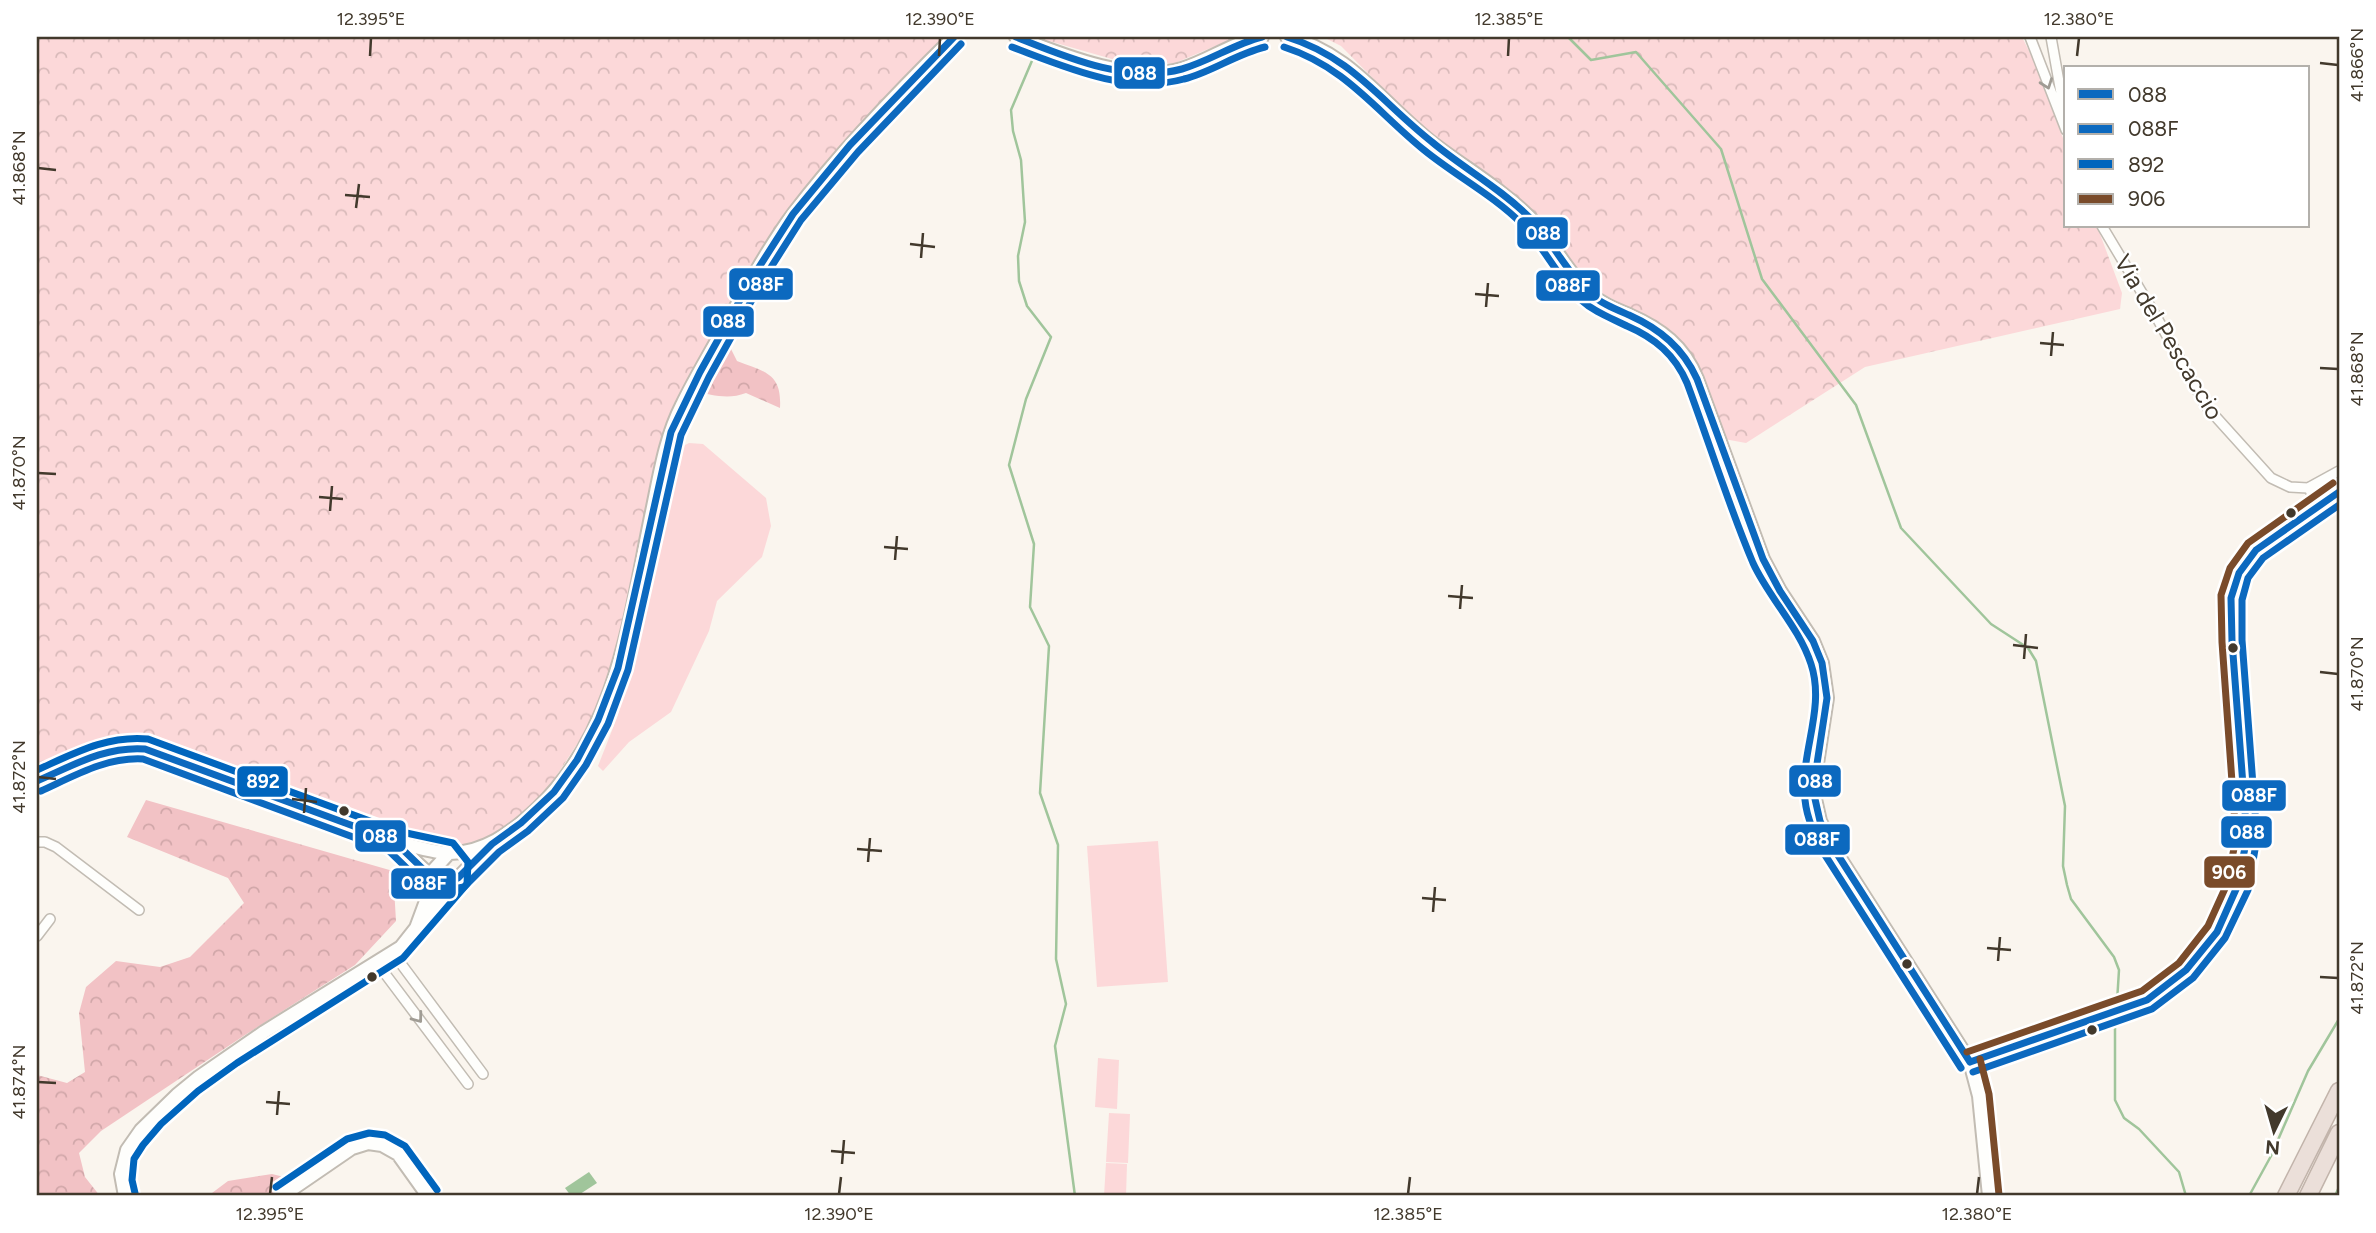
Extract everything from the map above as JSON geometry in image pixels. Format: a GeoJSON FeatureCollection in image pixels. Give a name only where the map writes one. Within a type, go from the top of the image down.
{"type":"FeatureCollection","features":[{"type":"Feature","properties":{"kind":"highway"},"geometry":{"type":"LineString","coordinates":[[2286,1196],[2339,1090]]}},
{"type":"Feature","properties":{"kind":"highway"},"geometry":{"type":"LineString","coordinates":[[2308,1196],[2339,1133]]}},
{"type":"Feature","properties":{"kind":"street"},"geometry":{"type":"LineString","coordinates":[[125,1196],[121,1174],[127,1150],[141,1130],[177,1095],[264,1032],[393,953],[405,943],[458,878],[492,844],[535,811],[562,782],[598,720],[618,668],[671,432],[682,404],[742,297],[792,217],[852,144],[954,37]]}},
{"type":"Feature","properties":{"kind":"street"},"geometry":{"type":"LineString","coordinates":[[1016,37],[1121,69],[1153,73],[1183,69],[1239,42],[1262,37]]}},
{"type":"Feature","properties":{"kind":"street"},"geometry":{"type":"LineString","coordinates":[[1287,37],[1319,47],[1353,71],[1416,130],[1529,217],[1588,292],[1605,304],[1661,331],[1685,355],[1697,379],[1763,559],[1780,591],[1813,641],[1822,663],[1827,698],[1815,784],[1816,806],[1821,825],[1970,1062],[1980,1107],[1989,1196]]}},
{"type":"Feature","properties":{"kind":"street"},"geometry":{"type":"LineString","coordinates":[[2030,37],[2064,126]]}},
{"type":"Feature","properties":{"kind":"street"},"geometry":{"type":"LineString","coordinates":[[2051,37],[2064,110]]}},
{"type":"Feature","properties":{"kind":"street","name":"Via del Pescaccio"},"geometry":{"type":"LineString","coordinates":[[2103,228],[2157,318],[2199,396],[2211,412],[2271,478],[2290,487],[2308,488]]}},
{"type":"Feature","properties":{"kind":"street"},"geometry":{"type":"LineString","coordinates":[[2321,505],[2308,488],[2339,471]]}},
{"type":"Feature","properties":{"kind":"street"},"geometry":{"type":"LineString","coordinates":[[1970,1062],[2129,1008],[2157,995],[2192,966],[2214,937],[2234,899],[2247,838],[2231,598],[2239,573],[2256,550],[2339,492]]}},
{"type":"Feature","properties":{"kind":"street"},"geometry":{"type":"LineString","coordinates":[[37,781],[111,751],[132,748],[145,750],[394,841],[449,853],[492,844]]}},
{"type":"Feature","properties":{"kind":"street"},"geometry":{"type":"LineString","coordinates":[[394,841],[429,875],[444,881],[458,878]]}},
{"type":"Feature","properties":{"kind":"street"},"geometry":{"type":"LineString","coordinates":[[37,842],[56,847],[139,909]]}},
{"type":"Feature","properties":{"kind":"street"},"geometry":{"type":"LineString","coordinates":[[416,928],[426,901],[429,875],[449,853]]}},
{"type":"Feature","properties":{"kind":"street"},"geometry":{"type":"LineString","coordinates":[[449,853],[457,864],[458,878]]}},
{"type":"Feature","properties":{"kind":"street"},"geometry":{"type":"LineString","coordinates":[[37,936],[50,919]]}},
{"type":"Feature","properties":{"kind":"street"},"geometry":{"type":"LineString","coordinates":[[393,953],[483,1074]]}},
{"type":"Feature","properties":{"kind":"street"},"geometry":{"type":"LineString","coordinates":[[377,963],[468,1084]]}},
{"type":"Feature","properties":{"kind":"street"},"geometry":{"type":"LineString","coordinates":[[282,1196],[352,1148],[368,1143],[382,1145],[395,1152],[428,1196]]}},
{"type":"Feature","properties":{"kind":"green space"},"geometry":{"type":"Polygon","coordinates":[[[37,37],[944,37],[821,169],[747,277],[669,422],[614,663],[594,718],[542,798],[485,842],[461,847],[419,845],[139,742],[113,741],[37,772],[37,37]]]}},
{"type":"Feature","properties":{"kind":"green space"},"geometry":{"type":"Polygon","coordinates":[[[1035,37],[1237,37],[1175,63],[1133,65],[1035,37]]]}},
{"type":"Feature","properties":{"kind":"green space"},"geometry":{"type":"Polygon","coordinates":[[[1323,37],[2022,37],[2064,141],[2064,228],[2098,228],[2122,293],[2120,309],[1865,367],[1746,443],[1724,439],[1694,364],[1674,333],[1589,286],[1528,208],[1425,131],[1341,46],[1323,37]]]}},
{"type":"Feature","properties":{"kind":"green space"},"geometry":{"type":"Polygon","coordinates":[[[720,344],[729,345],[737,361],[763,371],[775,381],[780,396],[780,408],[746,393],[726,396],[694,391],[720,344]]]}},
{"type":"Feature","properties":{"kind":"green space"},"geometry":{"type":"Polygon","coordinates":[[[689,443],[703,444],[766,498],[771,526],[762,557],[717,601],[709,631],[671,712],[629,742],[603,771],[598,766],[618,715],[641,623],[675,450],[689,443]]]}},
{"type":"Feature","properties":{"kind":"green space"},"geometry":{"type":"Polygon","coordinates":[[[146,800],[393,871],[396,921],[355,965],[101,1131],[79,1153],[85,1177],[100,1196],[37,1196],[37,1075],[67,1083],[85,1072],[79,1013],[86,987],[116,961],[160,967],[190,957],[244,903],[228,878],[127,837],[146,800]]]}},
{"type":"Feature","properties":{"kind":"green space"},"geometry":{"type":"Polygon","coordinates":[[[1158,841],[1168,982],[1097,987],[1087,846],[1158,841]]]}},
{"type":"Feature","properties":{"kind":"green space"},"geometry":{"type":"Polygon","coordinates":[[[1098,1058],[1119,1060],[1117,1109],[1095,1107],[1098,1058]]]}},
{"type":"Feature","properties":{"kind":"green space"},"geometry":{"type":"Polygon","coordinates":[[[1109,1113],[1130,1114],[1128,1163],[1106,1162],[1109,1113]]]}},
{"type":"Feature","properties":{"kind":"green space"},"geometry":{"type":"Polygon","coordinates":[[[1106,1163],[1127,1164],[1126,1196],[1104,1196],[1106,1163]]]}},
{"type":"Feature","properties":{"kind":"green space"},"geometry":{"type":"Polygon","coordinates":[[[272,1174],[292,1179],[268,1196],[208,1196],[228,1181],[272,1174]]]}},
{"type":"Feature","properties":{"kind":"shaded area"},"geometry":{"type":"Polygon","coordinates":[[[589,1172],[597,1183],[577,1196],[571,1196],[565,1188],[589,1172]]]}},
{"type":"Feature","properties":{"kind":"waterway"},"geometry":{"type":"LineString","coordinates":[[1041,43],[1045,37]]}},
{"type":"Feature","properties":{"kind":"waterway"},"geometry":{"type":"LineString","coordinates":[[1568,37],[1591,60],[1636,52],[1721,149],[1762,279],[1856,405],[1901,528],[1991,624],[2028,648],[2036,661],[2065,806],[2063,866],[2067,885],[2071,899],[2114,957],[2119,970],[2117,1002]]}},
{"type":"Feature","properties":{"kind":"waterway"},"geometry":{"type":"LineString","coordinates":[[1037,49],[1011,110],[1013,131],[1021,160],[1025,222],[1018,256],[1019,281],[1027,306],[1051,337],[1026,399],[1009,465],[1034,544],[1030,607],[1049,646],[1040,793],[1058,845],[1056,959],[1066,1004],[1055,1046],[1075,1196]]}},
{"type":"Feature","properties":{"kind":"waterway"},"geometry":{"type":"LineString","coordinates":[[2249,1196],[2271,1156],[2308,1071],[2339,1019]]}},
{"type":"Feature","properties":{"kind":"waterway"},"geometry":{"type":"LineString","coordinates":[[2115,1022],[2115,1100],[2124,1118],[2139,1129],[2179,1172],[2186,1196]]}},
{"type":"Feature","properties":{"kind":"waterway"},"geometry":{"type":"LineString","coordinates":[[2335,1196],[2339,1187]]}},
{"type":"Feature","properties":{"kind":"transit line","name":"088"},"geometry":{"type":"LineString","coordinates":[[37,781],[102,754],[145,749],[394,841],[429,875],[444,881],[458,878],[492,844],[521,823],[554,792],[577,760],[598,720],[618,668],[671,432],[700,372],[754,275],[793,214],[850,145],[954,37]]}},
{"type":"Feature","properties":{"kind":"transit line","name":"088"},"geometry":{"type":"LineString","coordinates":[[1016,37],[1076,60],[1118,71],[1140,73],[1182,69],[1262,37]]}},
{"type":"Feature","properties":{"kind":"transit line","name":"088"},"geometry":{"type":"LineString","coordinates":[[1287,37],[1330,56],[1348,68],[1432,142],[1518,207],[1537,226],[1588,292],[1603,303],[1651,327],[1685,358],[1697,379],[1763,559],[1780,591],[1813,641],[1822,663],[1827,698],[1815,777],[1815,799],[1820,821],[1834,849],[1970,1062]]}},
{"type":"Feature","properties":{"kind":"transit line","name":"088F"},"geometry":{"type":"LineString","coordinates":[[41,791],[103,764],[143,759],[388,850],[422,883],[442,891],[464,887],[499,852],[528,831],[563,798],[586,765],[608,724],[628,670],[681,435],[709,377],[763,280],[801,220],[858,152],[961,44]]}},
{"type":"Feature","properties":{"kind":"transit line","name":"088F"},"geometry":{"type":"LineString","coordinates":[[1012,47],[1075,70],[1141,84],[1184,79],[1265,47]]}},
{"type":"Feature","properties":{"kind":"transit line","name":"088F"},"geometry":{"type":"LineString","coordinates":[[1284,47],[1306,56],[1343,78],[1424,150],[1499,204],[1530,233],[1581,300],[1663,348],[1682,373],[1753,563],[1806,650],[1811,664],[1816,698],[1804,783],[1806,807],[1812,828],[1825,855],[1961,1068]]}},
{"type":"Feature","properties":{"kind":"transit line","name":"906"},"geometry":{"type":"LineString","coordinates":[[1967,1052],[2142,991],[2179,963],[2208,926],[2227,884],[2236,838],[2221,595],[2230,568],[2248,543],[2333,483]]}},
{"type":"Feature","properties":{"kind":"transit line","name":"088"},"geometry":{"type":"LineString","coordinates":[[1970,1062],[2147,1000],[2186,970],[2217,932],[2237,887],[2247,838],[2231,598],[2239,573],[2256,550],[2339,492]]}},
{"type":"Feature","properties":{"kind":"transit line","name":"088F"},"geometry":{"type":"LineString","coordinates":[[1973,1072],[2152,1009],[2193,978],[2225,938],[2248,890],[2257,838],[2242,640],[2242,600],[2248,578],[2263,558],[2339,505]]}},
{"type":"Feature","properties":{"kind":"transit line","name":"892"},"geometry":{"type":"LineString","coordinates":[[37,770],[104,743],[148,739],[397,831],[453,843],[468,862],[467,884],[403,958],[237,1063],[198,1091],[161,1124],[134,1159],[132,1180],[135,1193]]}},
{"type":"Feature","properties":{"kind":"transit line","name":"906"},"geometry":{"type":"LineString","coordinates":[[1980,1059],[1989,1094],[1999,1195]]}},
{"type":"Feature","properties":{"kind":"transit line","name":"892"},"geometry":{"type":"LineString","coordinates":[[276,1187],[347,1139],[369,1133],[385,1135],[405,1146],[437,1190]]}}]}
